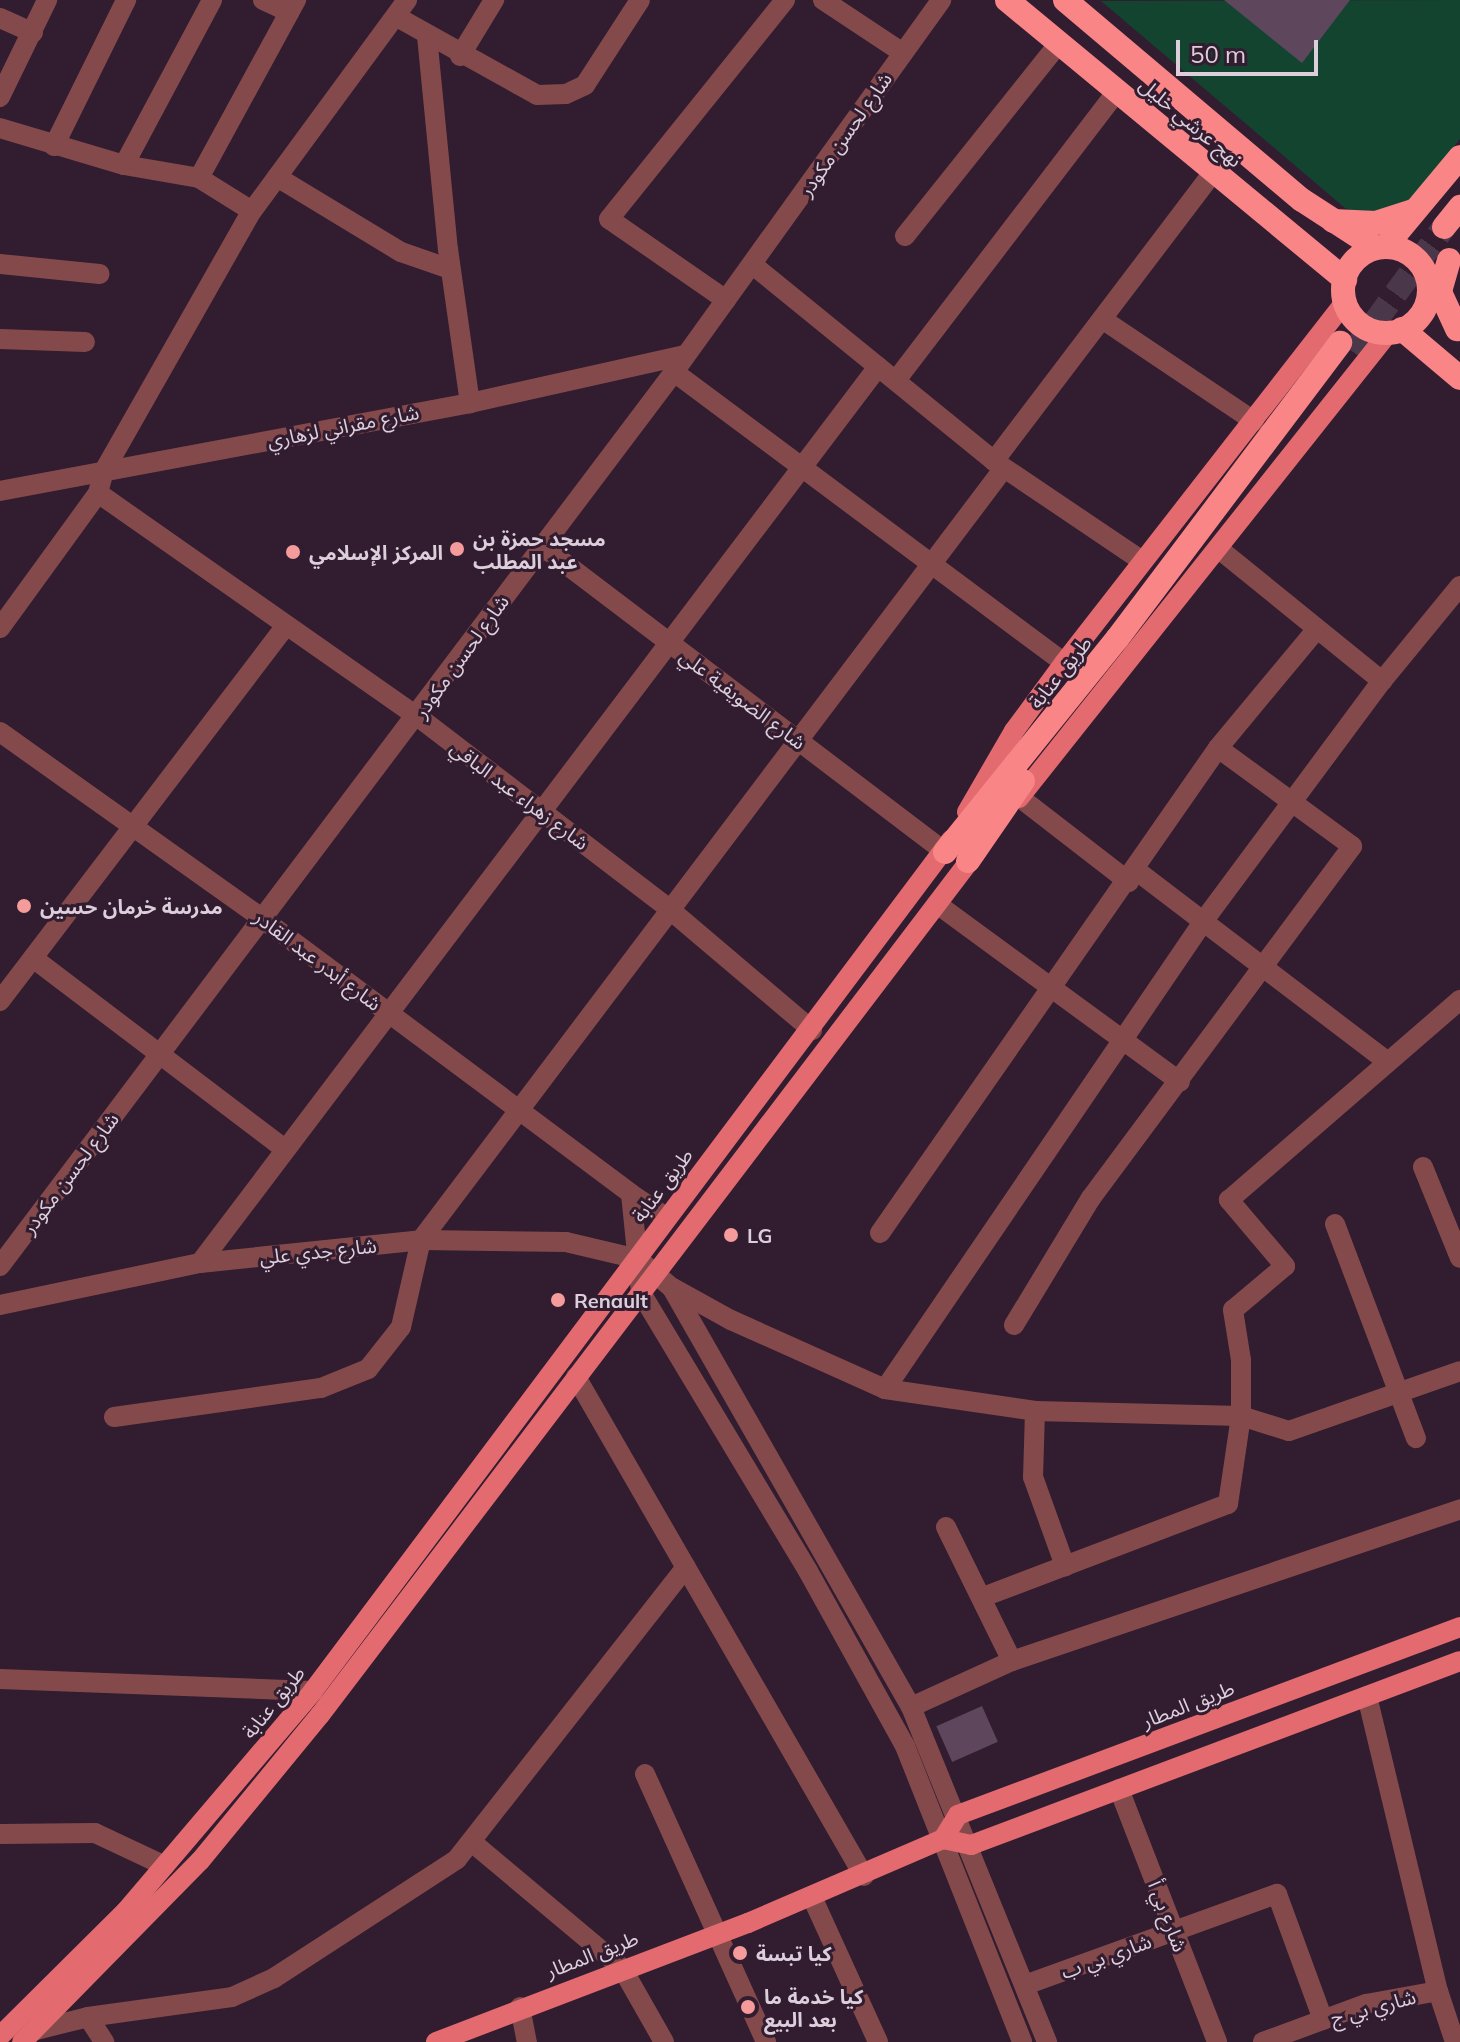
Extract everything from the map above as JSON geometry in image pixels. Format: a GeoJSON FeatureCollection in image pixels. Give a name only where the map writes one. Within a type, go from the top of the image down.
{"type":"FeatureCollection","features":[{"type":"Feature","properties":{"kind":"highway","name":"نهج عرشي خليل"},"geometry":{"type":"LineString","coordinates":[[1007,0],[1213,173],[1345,291]]}},
{"type":"Feature","properties":{"kind":"highway","name":"نهج عرشي خليل"},"geometry":{"type":"LineString","coordinates":[[1071,2],[1329,220],[1381,247]]}},
{"type":"Feature","properties":{"kind":"highway"},"geometry":{"type":"LineString","coordinates":[[1396,331],[1428,294],[1460,157]]}},
{"type":"Feature","properties":{"kind":"highway"},"geometry":{"type":"LineString","coordinates":[[1458,331],[1440,292],[1441,232],[1460,182]]}},
{"type":"Feature","properties":{"kind":"highway"},"geometry":{"type":"LineString","coordinates":[[1460,207],[1441,232],[1381,247],[1359,256],[1345,291],[1367,328],[1396,331],[1460,378]]}},
{"type":"Feature","properties":{"kind":"highway"},"geometry":{"type":"LineString","coordinates":[[1329,220],[1441,232]]}},
{"type":"Feature","properties":{"kind":"highway"},"geometry":{"type":"LineString","coordinates":[[1381,247],[1414,258],[1428,294],[1458,331]]}},
{"type":"Feature","properties":{"kind":"highway","name":"طريق عنابة"},"geometry":{"type":"LineString","coordinates":[[945,852],[1347,347],[1030,772],[968,861]]}},
{"type":"Feature","properties":{"kind":"main road"},"geometry":{"type":"LineString","coordinates":[[945,852],[1014,731],[1142,561],[1254,421],[1345,291]]}},
{"type":"Feature","properties":{"kind":"main road"},"geometry":{"type":"LineString","coordinates":[[968,861],[1396,331]]}},
{"type":"Feature","properties":{"kind":"main road","name":"طريق عنابة"},"geometry":{"type":"LineString","coordinates":[[0,2036],[165,1866],[313,1691],[638,1259],[666,1217],[812,1030],[945,852]]}},
{"type":"Feature","properties":{"kind":"main road","name":"طريق عنابة"},"geometry":{"type":"LineString","coordinates":[[29,2036],[200,1861],[320,1715],[641,1293],[664,1280],[968,861]]}},
{"type":"Feature","properties":{"kind":"main road","name":"طريق المطار"},"geometry":{"type":"LineString","coordinates":[[958,1815],[1460,1627]]}},
{"type":"Feature","properties":{"kind":"main road"},"geometry":{"type":"LineString","coordinates":[[958,1815],[943,1839],[971,1845],[1460,1661]]}},
{"type":"Feature","properties":{"kind":"main road","name":"طريق المطار"},"geometry":{"type":"LineString","coordinates":[[436,2042],[520,2007],[812,1897],[943,1839]]}},
{"type":"Feature","properties":{"kind":"street"},"geometry":{"type":"LineString","coordinates":[[0,97],[47,0]]}},
{"type":"Feature","properties":{"kind":"street"},"geometry":{"type":"LineString","coordinates":[[54,146],[126,0]]}},
{"type":"Feature","properties":{"kind":"street"},"geometry":{"type":"LineString","coordinates":[[124,165],[212,0]]}},
{"type":"Feature","properties":{"kind":"street"},"geometry":{"type":"LineString","coordinates":[[199,178],[293,6],[263,0]]}},
{"type":"Feature","properties":{"kind":"street"},"geometry":{"type":"LineString","coordinates":[[460,56],[494,0]]}},
{"type":"Feature","properties":{"kind":"street"},"geometry":{"type":"LineString","coordinates":[[0,628],[98,493],[104,471],[252,211],[402,8],[427,36],[537,95],[566,94],[585,85],[640,0]]}},
{"type":"Feature","properties":{"kind":"street"},"geometry":{"type":"LineString","coordinates":[[726,300],[609,219],[785,0]]}},
{"type":"Feature","properties":{"kind":"street"},"geometry":{"type":"LineString","coordinates":[[823,0],[903,53]]}},
{"type":"Feature","properties":{"kind":"street","name":"شارع لحسن مكودر"},"geometry":{"type":"LineString","coordinates":[[0,1266],[260,917],[417,716],[753,265],[941,0]]}},
{"type":"Feature","properties":{"kind":"street"},"geometry":{"type":"LineString","coordinates":[[0,18],[33,33]]}},
{"type":"Feature","properties":{"kind":"street"},"geometry":{"type":"LineString","coordinates":[[427,36],[450,269],[470,403]]}},
{"type":"Feature","properties":{"kind":"street"},"geometry":{"type":"LineString","coordinates":[[905,236],[1059,43]]}},
{"type":"Feature","properties":{"kind":"street"},"geometry":{"type":"LineString","coordinates":[[897,379],[1117,91]]}},
{"type":"Feature","properties":{"kind":"street"},"geometry":{"type":"LineString","coordinates":[[0,128],[124,165],[199,178],[252,211]]}},
{"type":"Feature","properties":{"kind":"street"},"geometry":{"type":"LineString","coordinates":[[114,1417],[351,1380],[368,1369],[401,1327],[421,1240],[521,1113],[668,908],[928,563],[1102,319],[1213,173]]}},
{"type":"Feature","properties":{"kind":"street"},"geometry":{"type":"LineString","coordinates":[[277,177],[401,252],[450,269]]}},
{"type":"Feature","properties":{"kind":"street"},"geometry":{"type":"LineString","coordinates":[[0,264],[100,274]]}},
{"type":"Feature","properties":{"kind":"street"},"geometry":{"type":"LineString","coordinates":[[753,265],[999,465],[1142,561]]}},
{"type":"Feature","properties":{"kind":"street"},"geometry":{"type":"LineString","coordinates":[[1102,319],[1254,421]]}},
{"type":"Feature","properties":{"kind":"street"},"geometry":{"type":"LineString","coordinates":[[0,339],[85,342]]}},
{"type":"Feature","properties":{"kind":"street"},"geometry":{"type":"LineString","coordinates":[[679,363],[800,468],[1064,663]]}},
{"type":"Feature","properties":{"kind":"street","name":"شارع مقراني لزهاري"},"geometry":{"type":"LineString","coordinates":[[0,491],[679,363]]}},
{"type":"Feature","properties":{"kind":"street"},"geometry":{"type":"LineString","coordinates":[[200,1263],[386,1012],[672,646],[800,468],[878,367]]}},
{"type":"Feature","properties":{"kind":"street","name":"شارع زهراء عبد الباقي"},"geometry":{"type":"LineString","coordinates":[[98,493],[417,716],[668,908],[812,1030]]}},
{"type":"Feature","properties":{"kind":"street","name":"شارع الضويفية علي"},"geometry":{"type":"LineString","coordinates":[[542,546],[945,852]]}},
{"type":"Feature","properties":{"kind":"street"},"geometry":{"type":"LineString","coordinates":[[1219,549],[1382,681]]}},
{"type":"Feature","properties":{"kind":"street"},"geometry":{"type":"LineString","coordinates":[[885,1389],[1120,1039],[1205,919],[1382,681],[1458,593]]}},
{"type":"Feature","properties":{"kind":"street"},"geometry":{"type":"LineString","coordinates":[[0,1001],[286,625]]}},
{"type":"Feature","properties":{"kind":"street"},"geometry":{"type":"LineString","coordinates":[[880,1233],[1133,876],[1218,748],[1316,630]]}},
{"type":"Feature","properties":{"kind":"street","name":"شارع أبدر عبد القادر"},"geometry":{"type":"LineString","coordinates":[[0,732],[260,917],[521,1113],[666,1217]]}},
{"type":"Feature","properties":{"kind":"street"},"geometry":{"type":"LineString","coordinates":[[1014,1325],[1091,1198],[1267,967],[1352,846],[1218,748]]}},
{"type":"Feature","properties":{"kind":"street"},"geometry":{"type":"LineString","coordinates":[[1019,797],[1133,876],[1205,919],[1385,1060]]}},
{"type":"Feature","properties":{"kind":"street"},"geometry":{"type":"LineString","coordinates":[[937,904],[1180,1082]]}},
{"type":"Feature","properties":{"kind":"street"},"geometry":{"type":"LineString","coordinates":[[33,958],[285,1149]]}},
{"type":"Feature","properties":{"kind":"street"},"geometry":{"type":"LineString","coordinates":[[983,1597],[1228,1504],[1241,1416],[1241,1360],[1233,1310],[1285,1266],[1229,1200],[1385,1060],[1459,1003]]}},
{"type":"Feature","properties":{"kind":"street"},"geometry":{"type":"LineString","coordinates":[[1423,1167],[1460,1258]]}},
{"type":"Feature","properties":{"kind":"street"},"geometry":{"type":"LineString","coordinates":[[631,1194],[641,1293],[905,1746],[1022,2042]]}},
{"type":"Feature","properties":{"kind":"street"},"geometry":{"type":"LineString","coordinates":[[1335,1224],[1416,1438]]}},
{"type":"Feature","properties":{"kind":"street","name":"شارع جدي علي"},"geometry":{"type":"LineString","coordinates":[[0,1305],[200,1263],[421,1240],[566,1242],[638,1259]]}},
{"type":"Feature","properties":{"kind":"street"},"geometry":{"type":"LineString","coordinates":[[638,1259],[664,1280],[731,1320],[885,1389],[1035,1411],[1241,1416],[1289,1431],[1460,1371]]}},
{"type":"Feature","properties":{"kind":"street"},"geometry":{"type":"LineString","coordinates":[[664,1280],[911,1707],[971,1845],[1047,2042]]}},
{"type":"Feature","properties":{"kind":"street"},"geometry":{"type":"LineString","coordinates":[[576,1377],[864,1876]]}},
{"type":"Feature","properties":{"kind":"street"},"geometry":{"type":"LineString","coordinates":[[1035,1411],[1033,1477],[1065,1566]]}},
{"type":"Feature","properties":{"kind":"street"},"geometry":{"type":"LineString","coordinates":[[911,1707],[1012,1661],[1460,1509]]}},
{"type":"Feature","properties":{"kind":"street"},"geometry":{"type":"LineString","coordinates":[[946,1527],[1012,1661]]}},
{"type":"Feature","properties":{"kind":"street"},"geometry":{"type":"LineString","coordinates":[[29,2036],[88,2017],[200,2004],[274,1978],[457,1859],[473,1843],[686,1567]]}},
{"type":"Feature","properties":{"kind":"street"},"geometry":{"type":"LineString","coordinates":[[0,1679],[313,1691]]}},
{"type":"Feature","properties":{"kind":"street"},"geometry":{"type":"LineString","coordinates":[[1367,1696],[1438,1991],[1455,2042]]}},
{"type":"Feature","properties":{"kind":"street"},"geometry":{"type":"LineString","coordinates":[[645,1774],[766,2042]]}},
{"type":"Feature","properties":{"kind":"street","name":"شارع بي أ"},"geometry":{"type":"LineString","coordinates":[[1119,1789],[1217,2042]]}},
{"type":"Feature","properties":{"kind":"street"},"geometry":{"type":"LineString","coordinates":[[0,1834],[95,1833],[165,1866]]}},
{"type":"Feature","properties":{"kind":"street"},"geometry":{"type":"LineString","coordinates":[[473,1843],[622,1968],[664,2042]]}},
{"type":"Feature","properties":{"kind":"street","name":"شاري بي ب"},"geometry":{"type":"LineString","coordinates":[[1025,1985],[1277,1894],[1323,2020]]}},
{"type":"Feature","properties":{"kind":"street"},"geometry":{"type":"LineString","coordinates":[[812,1897],[878,2042]]}},
{"type":"Feature","properties":{"kind":"street","name":"شاري بي ج"},"geometry":{"type":"LineString","coordinates":[[1263,2042],[1366,2004],[1438,1991]]}},
{"type":"Feature","properties":{"kind":"street"},"geometry":{"type":"LineString","coordinates":[[520,2007],[527,2042]]}},
{"type":"Feature","properties":{"kind":"street"},"geometry":{"type":"LineString","coordinates":[[88,2017],[104,2042]]}},
{"type":"Feature","properties":{"kind":"green space"},"geometry":{"type":"Polygon","coordinates":[[[1460,0],[1460,139],[1419,193],[1404,205],[1364,216],[1345,208],[1101,1],[1460,0]]]}},
{"type":"Feature","properties":{"kind":"building"},"geometry":{"type":"Polygon","coordinates":[[[1224,0],[1350,0],[1302,63],[1224,0]]]}},
{"type":"Feature","properties":{"kind":"building"},"geometry":{"type":"Polygon","coordinates":[[[982,1706],[998,1742],[952,1762],[936,1726],[982,1706]]]}},
{"type":"Feature","properties":{"kind":"tunnel"},"geometry":{"type":"LineString","coordinates":[[1353,352],[1444,227]]}},
{"type":"Feature","properties":{"kind":"place","name":"مسجد حمزة بن عبد المطلب"},"geometry":{"type":"Point","coordinates":[457,549]}},
{"type":"Feature","properties":{"kind":"place","name":"المركز الإسلامي"},"geometry":{"type":"Point","coordinates":[293,552]}},
{"type":"Feature","properties":{"kind":"place","name":"مدرسة خرمان حسين"},"geometry":{"type":"Point","coordinates":[24,906]}},
{"type":"Feature","properties":{"kind":"place","name":"LG"},"geometry":{"type":"Point","coordinates":[731,1235]}},
{"type":"Feature","properties":{"kind":"place","name":"Renault"},"geometry":{"type":"Point","coordinates":[558,1300]}},
{"type":"Feature","properties":{"kind":"place","name":"كيا تبسة"},"geometry":{"type":"Point","coordinates":[740,1953]}},
{"type":"Feature","properties":{"kind":"place","name":"كيا خدمة ما بعد البيع"},"geometry":{"type":"Point","coordinates":[748,2007]}}]}
